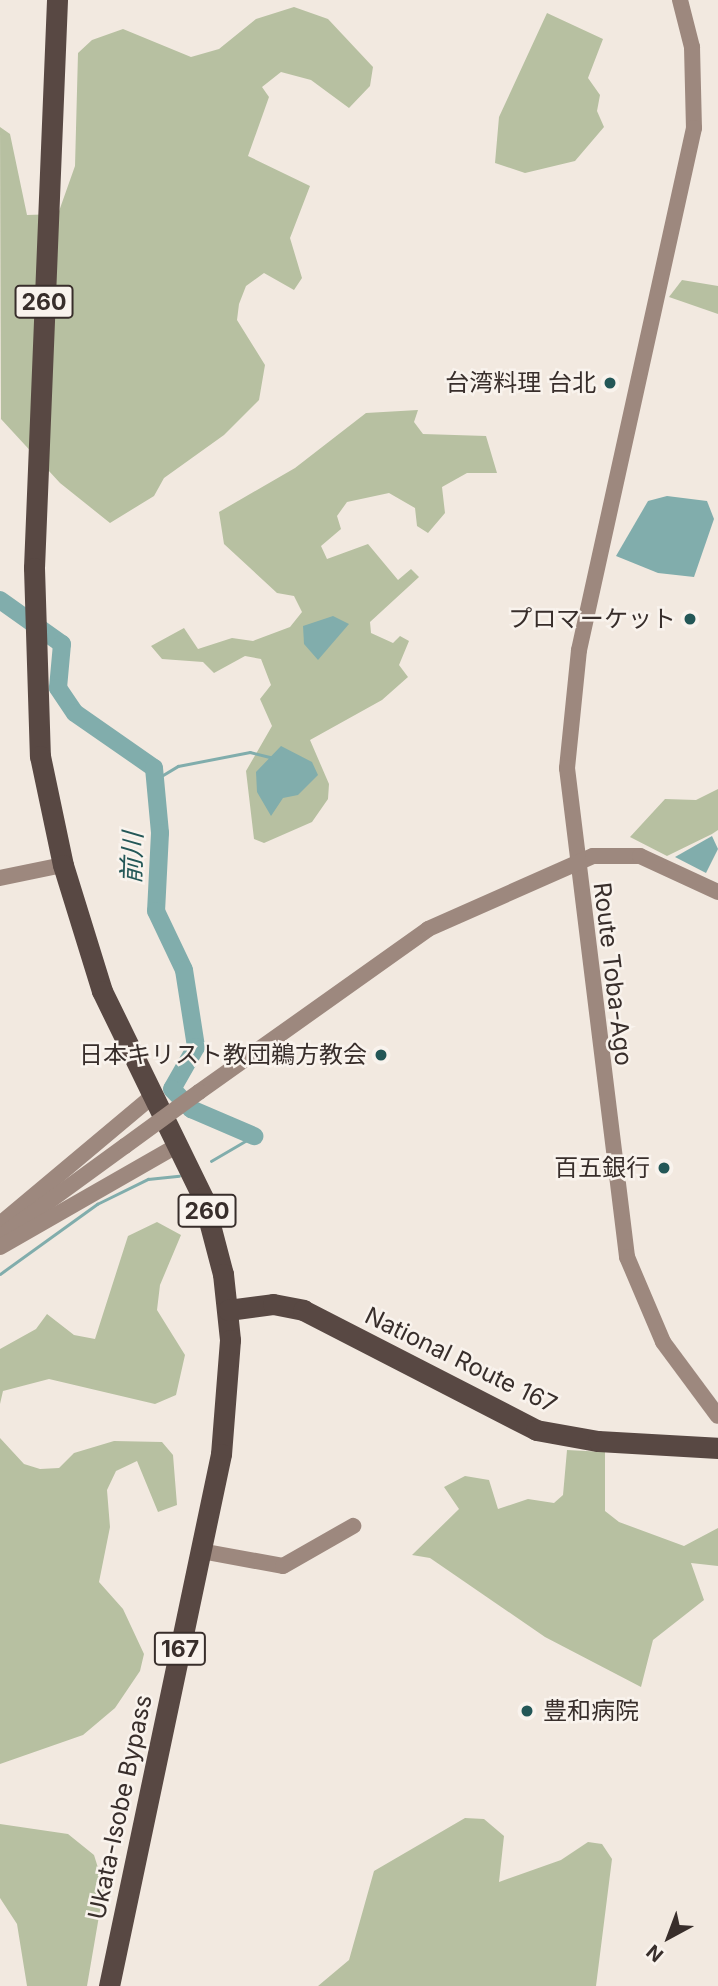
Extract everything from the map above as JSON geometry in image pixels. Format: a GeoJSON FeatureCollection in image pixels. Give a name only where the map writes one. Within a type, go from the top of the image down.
{"type":"FeatureCollection","features":[{"type":"Feature","properties":{"kind":"highway","name":"Ukata-Isobe Bypass"},"geometry":{"type":"LineString","coordinates":[[57,0],[33,633],[40,756],[64,865],[102,991],[150,1098],[203,1198],[228,1310],[227,1405],[201,1551],[109,1986]]}},
{"type":"Feature","properties":{"kind":"highway","name":"National Route 167"},"geometry":{"type":"LineString","coordinates":[[228,1310],[294,1307],[536,1430],[605,1442],[718,1448]]}},
{"type":"Feature","properties":{"kind":"main road"},"geometry":{"type":"LineString","coordinates":[[680,0],[692,47],[694,128],[579,650],[567,768],[577,863],[610,852],[640,856],[718,892]]}},
{"type":"Feature","properties":{"kind":"main road","name":"Route Toba-Ago"},"geometry":{"type":"LineString","coordinates":[[0,1237],[428,929],[577,863],[627,1257],[663,1342],[718,1416]]}},
{"type":"Feature","properties":{"kind":"main road"},"geometry":{"type":"LineString","coordinates":[[0,878],[64,865]]}},
{"type":"Feature","properties":{"kind":"main road"},"geometry":{"type":"LineString","coordinates":[[0,1224],[150,1098]]}},
{"type":"Feature","properties":{"kind":"main road"},"geometry":{"type":"LineString","coordinates":[[0,1247],[176,1146]]}},
{"type":"Feature","properties":{"kind":"main road"},"geometry":{"type":"LineString","coordinates":[[201,1551],[283,1566],[353,1526]]}},
{"type":"Feature","properties":{"kind":"green space"},"geometry":{"type":"Polygon","coordinates":[[[294,7],[328,19],[373,67],[370,86],[349,108],[311,80],[281,72],[262,87],[269,97],[248,156],[310,186],[290,238],[302,278],[294,290],[264,273],[246,286],[239,304],[237,320],[265,365],[259,400],[224,435],[164,478],[154,496],[110,523],[60,483],[1,419],[0,127],[10,134],[27,215],[58,214],[75,166],[78,53],[92,40],[123,29],[191,57],[219,49],[256,19],[294,7]]]}},
{"type":"Feature","properties":{"kind":"green space"},"geometry":{"type":"Polygon","coordinates":[[[547,13],[603,39],[588,78],[600,95],[597,111],[604,127],[575,161],[525,173],[495,163],[499,117],[547,13]]]}},
{"type":"Feature","properties":{"kind":"green space"},"geometry":{"type":"Polygon","coordinates":[[[682,280],[718,286],[718,314],[669,297],[682,280]]]}},
{"type":"Feature","properties":{"kind":"green space"},"geometry":{"type":"Polygon","coordinates":[[[418,410],[414,422],[423,434],[486,436],[497,473],[467,473],[442,487],[445,513],[428,533],[417,526],[415,508],[389,493],[347,502],[337,516],[341,529],[321,546],[327,559],[368,544],[398,580],[411,569],[419,577],[370,622],[371,633],[393,643],[400,636],[409,641],[399,665],[408,677],[382,700],[310,740],[329,784],[328,799],[312,822],[264,843],[254,839],[246,771],[272,726],[260,699],[271,685],[261,659],[245,656],[214,673],[203,662],[162,659],[151,646],[184,628],[198,649],[232,638],[253,641],[290,627],[302,612],[294,596],[277,593],[224,544],[219,512],[295,468],[366,413],[418,410]]]}},
{"type":"Feature","properties":{"kind":"green space"},"geometry":{"type":"Polygon","coordinates":[[[718,789],[718,830],[712,834],[667,856],[630,837],[665,799],[696,800],[718,789]]]}},
{"type":"Feature","properties":{"kind":"green space"},"geometry":{"type":"Polygon","coordinates":[[[157,1222],[181,1235],[160,1285],[157,1310],[185,1355],[176,1395],[155,1404],[49,1379],[3,1391],[0,1404],[0,1349],[36,1329],[47,1314],[74,1335],[95,1339],[128,1236],[157,1222]]]}},
{"type":"Feature","properties":{"kind":"green space"},"geometry":{"type":"Polygon","coordinates":[[[0,1438],[24,1464],[40,1469],[59,1468],[74,1453],[114,1441],[162,1442],[173,1455],[177,1505],[158,1512],[137,1461],[116,1471],[107,1490],[110,1527],[99,1582],[123,1609],[144,1654],[140,1671],[115,1708],[83,1735],[0,1764],[0,1438]]]}},
{"type":"Feature","properties":{"kind":"green space"},"geometry":{"type":"Polygon","coordinates":[[[567,1450],[605,1452],[605,1511],[619,1522],[684,1546],[718,1528],[718,1566],[691,1563],[704,1600],[653,1640],[641,1687],[545,1637],[430,1558],[412,1555],[459,1509],[444,1487],[465,1476],[489,1480],[498,1509],[528,1499],[554,1503],[563,1495],[567,1450]]]}},
{"type":"Feature","properties":{"kind":"green space"},"geometry":{"type":"Polygon","coordinates":[[[465,1818],[484,1819],[504,1836],[499,1882],[561,1860],[588,1842],[602,1844],[612,1859],[596,1986],[318,1986],[349,1960],[374,1871],[465,1818]]]}},
{"type":"Feature","properties":{"kind":"green space"},"geometry":{"type":"Polygon","coordinates":[[[0,1824],[68,1834],[94,1855],[104,1887],[87,1986],[27,1986],[17,1924],[0,1898],[0,1824]]]}},
{"type":"Feature","properties":{"kind":"water"},"geometry":{"type":"Polygon","coordinates":[[[667,496],[707,501],[714,519],[694,577],[658,573],[616,556],[648,501],[667,496]]]}},
{"type":"Feature","properties":{"kind":"water"},"geometry":{"type":"Polygon","coordinates":[[[333,616],[349,624],[318,660],[304,644],[303,626],[333,616]]]}},
{"type":"Feature","properties":{"kind":"water"},"geometry":{"type":"Polygon","coordinates":[[[281,746],[312,762],[318,775],[298,795],[283,798],[271,816],[257,792],[256,772],[281,746]]]}},
{"type":"Feature","properties":{"kind":"water"},"geometry":{"type":"Polygon","coordinates":[[[712,836],[718,849],[706,873],[675,857],[712,836]]]}},
{"type":"Feature","properties":{"kind":"waterway","name":"前川"},"geometry":{"type":"LineString","coordinates":[[0,600],[62,644],[58,688],[75,713],[154,768],[160,833],[156,911],[184,970],[196,1047],[172,1089],[191,1109],[254,1136]]}},
{"type":"Feature","properties":{"kind":"waterway"},"geometry":{"type":"LineString","coordinates":[[158,778],[178,766],[250,752],[270,757]]}},
{"type":"Feature","properties":{"kind":"waterway"},"geometry":{"type":"LineString","coordinates":[[211,1161],[254,1136]]}},
{"type":"Feature","properties":{"kind":"waterway"},"geometry":{"type":"LineString","coordinates":[[0,1274],[97,1204],[148,1179],[179,1176]]}},
{"type":"Feature","properties":{"kind":"place","name":"台湾料理 台北"},"geometry":{"type":"Point","coordinates":[610,383]}},
{"type":"Feature","properties":{"kind":"place","name":"プロマーケット"},"geometry":{"type":"Point","coordinates":[690,619]}},
{"type":"Feature","properties":{"kind":"place","name":"日本キリスト教団鵜方教会"},"geometry":{"type":"Point","coordinates":[381,1055]}},
{"type":"Feature","properties":{"kind":"place","name":"百五銀行"},"geometry":{"type":"Point","coordinates":[664,1168]}},
{"type":"Feature","properties":{"kind":"place","name":"豊和病院"},"geometry":{"type":"Point","coordinates":[527,1711]}}]}
